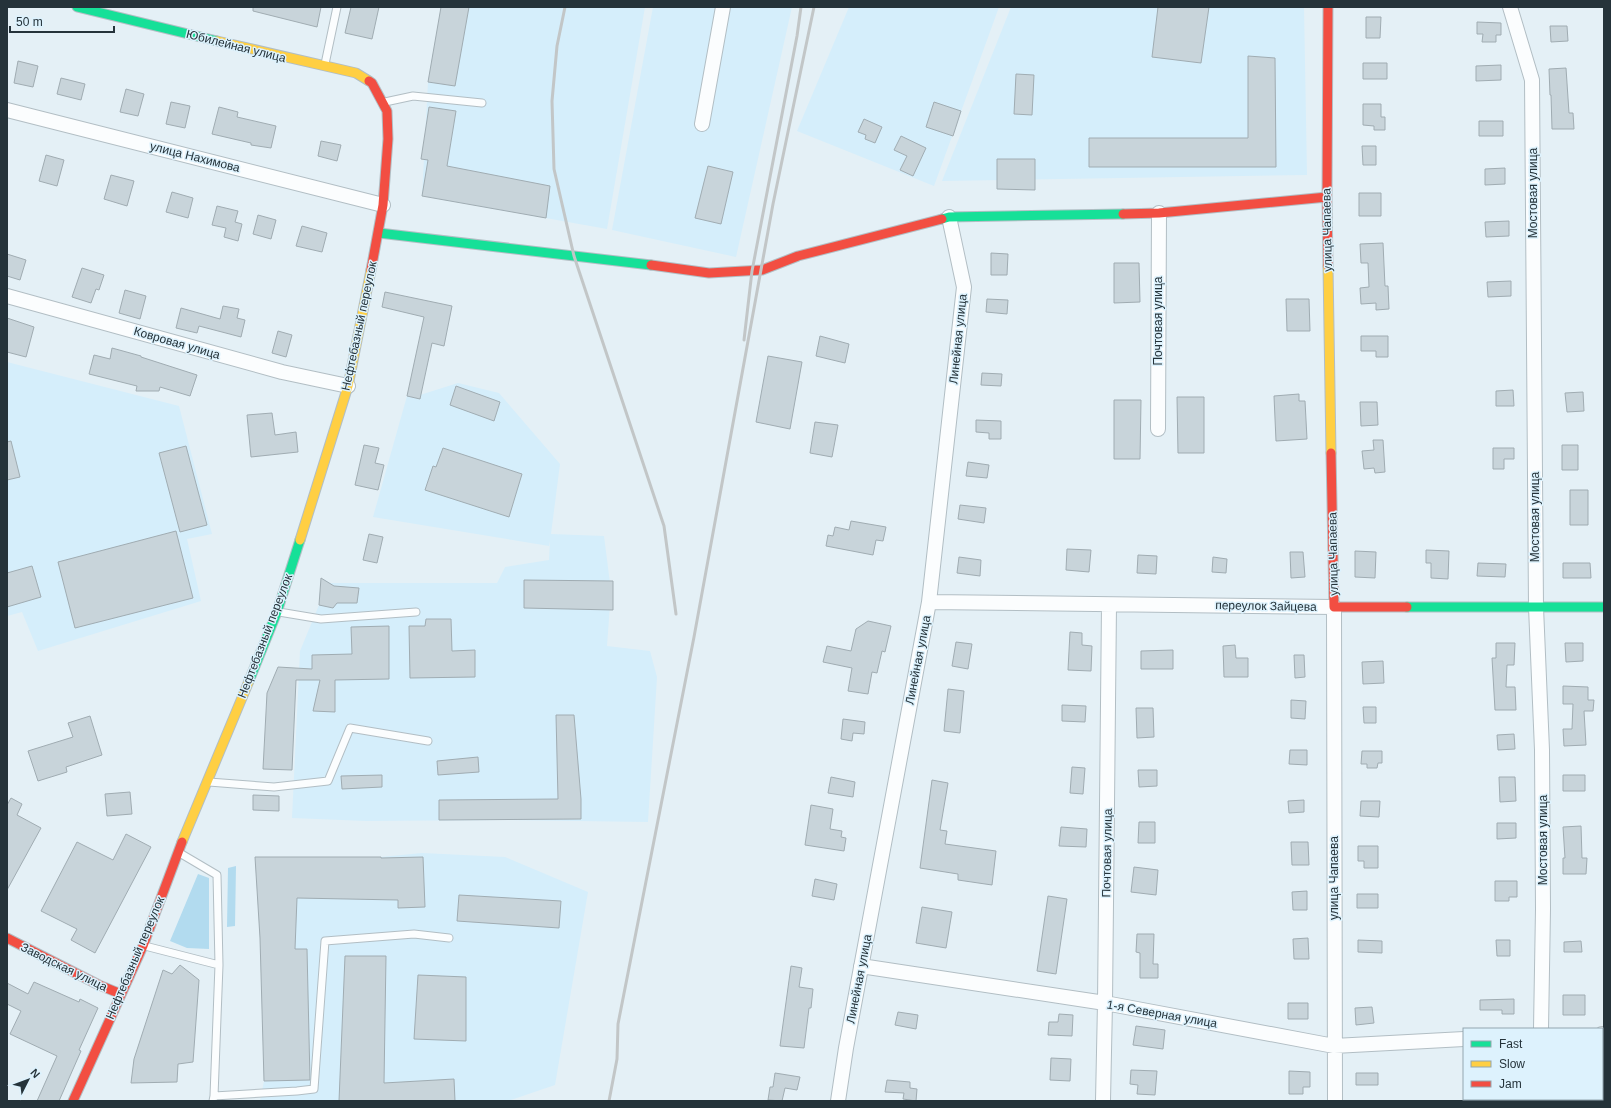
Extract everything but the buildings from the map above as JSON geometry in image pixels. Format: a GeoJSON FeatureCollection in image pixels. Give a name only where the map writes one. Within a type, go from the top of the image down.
{"type":"FeatureCollection","features":[{"type":"Feature","properties":{"kind":"street","name":"Юбилейная улица"},"geometry":{"type":"LineString","coordinates":[[77,7],[356,73],[372,83],[383,102]]}},
{"type":"Feature","properties":{"kind":"street"},"geometry":{"type":"LineString","coordinates":[[702,124],[723,7]]}},
{"type":"Feature","properties":{"kind":"street","name":"улица Чапаева"},"geometry":{"type":"LineString","coordinates":[[1328,7],[1326,197],[1334,607],[1334,1101]]}},
{"type":"Feature","properties":{"kind":"street","name":"Мостовая улица"},"geometry":{"type":"LineString","coordinates":[[1510,7],[1532,80],[1536,607],[1542,750],[1543,909],[1541,1028]]}},
{"type":"Feature","properties":{"kind":"street","name":"Нефтебазный переулок"},"geometry":{"type":"LineString","coordinates":[[73,1101],[143,946],[178,852],[277,612],[348,386],[383,205],[388,139],[387,111],[383,102]]}},
{"type":"Feature","properties":{"kind":"street","name":"улица Нахимова"},"geometry":{"type":"LineString","coordinates":[[7,110],[383,205]]}},
{"type":"Feature","properties":{"kind":"street"},"geometry":{"type":"LineString","coordinates":[[378,232],[625,261],[709,273],[762,270],[798,256],[949,217],[1159,212],[1326,197]]}},
{"type":"Feature","properties":{"kind":"street","name":"Почтовая улица"},"geometry":{"type":"LineString","coordinates":[[1158,429],[1159,212]]}},
{"type":"Feature","properties":{"kind":"street","name":"Линейная улица"},"geometry":{"type":"LineString","coordinates":[[838,1101],[846,1048],[929,602],[964,287],[949,217]]}},
{"type":"Feature","properties":{"kind":"street","name":"Ковровая улица"},"geometry":{"type":"LineString","coordinates":[[7,296],[282,372],[348,386]]}},
{"type":"Feature","properties":{"kind":"street","name":"переулок Зайцева"},"geometry":{"type":"LineString","coordinates":[[929,602],[1334,607],[1604,607]]}},
{"type":"Feature","properties":{"kind":"street","name":"Почтовая улица"},"geometry":{"type":"LineString","coordinates":[[1102,1101],[1105,1004],[1109,604]]}},
{"type":"Feature","properties":{"kind":"street","name":"Заводская улица"},"geometry":{"type":"LineString","coordinates":[[7,938],[99,985],[121,994]]}},
{"type":"Feature","properties":{"kind":"street","name":"1-я Северная улица"},"geometry":{"type":"LineString","coordinates":[[861,966],[1105,1004],[1334,1046],[1463,1039]]}},
{"type":"Feature","properties":{"kind":"lane"},"geometry":{"type":"LineString","coordinates":[[325,66],[337,7]]}},
{"type":"Feature","properties":{"kind":"lane"},"geometry":{"type":"LineString","coordinates":[[383,102],[414,96],[482,103]]}},
{"type":"Feature","properties":{"kind":"lane"},"geometry":{"type":"LineString","coordinates":[[277,612],[321,619],[416,612]]}},
{"type":"Feature","properties":{"kind":"lane"},"geometry":{"type":"LineString","coordinates":[[207,782],[274,787],[328,781],[350,728],[428,741]]}},
{"type":"Feature","properties":{"kind":"lane"},"geometry":{"type":"LineString","coordinates":[[178,852],[217,875],[219,965],[213,1098],[314,1089],[325,941],[414,934],[449,938]]}},
{"type":"Feature","properties":{"kind":"lane"},"geometry":{"type":"LineString","coordinates":[[143,946],[219,965]]}},
{"type":"Feature","properties":{"kind":"shaded area"},"geometry":{"type":"Polygon","coordinates":[[[441,7],[645,7],[607,229],[422,196],[428,82],[441,7]]]}},
{"type":"Feature","properties":{"kind":"shaded area"},"geometry":{"type":"Polygon","coordinates":[[[653,7],[792,7],[736,257],[612,230],[653,7]]]}},
{"type":"Feature","properties":{"kind":"shaded area"},"geometry":{"type":"Polygon","coordinates":[[[849,7],[999,7],[934,186],[797,131],[849,7]]]}},
{"type":"Feature","properties":{"kind":"shaded area"},"geometry":{"type":"Polygon","coordinates":[[[1011,7],[1304,7],[1307,175],[942,181],[1011,7]]]}},
{"type":"Feature","properties":{"kind":"shaded area"},"geometry":{"type":"Polygon","coordinates":[[[7,362],[179,406],[212,534],[187,539],[201,601],[38,651],[22,612],[7,616],[7,362]]]}},
{"type":"Feature","properties":{"kind":"shaded area"},"geometry":{"type":"Polygon","coordinates":[[[458,383],[499,393],[560,464],[551,534],[604,536],[611,591],[607,646],[650,651],[657,677],[648,822],[501,820],[366,821],[292,818],[300,651],[319,605],[321,578],[330,583],[497,583],[505,567],[549,560],[550,541],[549,546],[373,517],[407,396],[420,399],[420,395],[458,383]]]}},
{"type":"Feature","properties":{"kind":"shaded area"},"geometry":{"type":"Polygon","coordinates":[[[422,853],[505,857],[588,892],[555,1085],[508,1101],[260,1101],[264,1081],[260,938],[255,857],[381,857],[422,853]]]}},
{"type":"Feature","properties":{"kind":"shaded area"},"geometry":{"type":"Polygon","coordinates":[[[236,866],[235,926],[227,927],[228,868],[236,866]]]}},
{"type":"Feature","properties":{"kind":"shaded area"},"geometry":{"type":"Polygon","coordinates":[[[198,874],[209,878],[209,949],[187,948],[170,941],[198,874]]]}},
{"type":"Feature","properties":{"kind":"railway"},"geometry":{"type":"LineString","coordinates":[[565,7],[557,46],[552,101],[554,169],[574,256],[664,526],[676,614]]}},
{"type":"Feature","properties":{"kind":"railway"},"geometry":{"type":"LineString","coordinates":[[744,340],[752,271],[797,36],[801,7]]}},
{"type":"Feature","properties":{"kind":"railway"},"geometry":{"type":"LineString","coordinates":[[609,1101],[617,1059],[618,1024],[694,637],[773,204],[814,7]]}},
{"type":"Feature","properties":{"kind":"traffic: fast"},"geometry":{"type":"LineString","coordinates":[[77,7],[217,41]]}},
{"type":"Feature","properties":{"kind":"traffic: fast"},"geometry":{"type":"LineString","coordinates":[[942,219],[949,217],[1123,214]]}},
{"type":"Feature","properties":{"kind":"traffic: fast"},"geometry":{"type":"LineString","coordinates":[[379,233],[651,265]]}},
{"type":"Feature","properties":{"kind":"traffic: fast"},"geometry":{"type":"LineString","coordinates":[[249,681],[277,612],[300,540]]}},
{"type":"Feature","properties":{"kind":"traffic: fast"},"geometry":{"type":"LineString","coordinates":[[1407,607],[1604,607]]}},
{"type":"Feature","properties":{"kind":"traffic: slow"},"geometry":{"type":"LineString","coordinates":[[217,41],[356,73],[369,81]]}},
{"type":"Feature","properties":{"kind":"traffic: slow"},"geometry":{"type":"LineString","coordinates":[[1328,266],[1331,453]]}},
{"type":"Feature","properties":{"kind":"traffic: slow"},"geometry":{"type":"LineString","coordinates":[[300,540],[348,386],[371,270]]}},
{"type":"Feature","properties":{"kind":"traffic: slow"},"geometry":{"type":"LineString","coordinates":[[182,842],[249,681]]}},
{"type":"Feature","properties":{"kind":"traffic: jam"},"geometry":{"type":"LineString","coordinates":[[1328,7],[1328,266]]}},
{"type":"Feature","properties":{"kind":"traffic: jam"},"geometry":{"type":"LineString","coordinates":[[369,81],[372,83],[387,111],[388,139],[383,205],[371,270]]}},
{"type":"Feature","properties":{"kind":"traffic: jam"},"geometry":{"type":"LineString","coordinates":[[1123,214],[1159,213],[1327,197]]}},
{"type":"Feature","properties":{"kind":"traffic: jam"},"geometry":{"type":"LineString","coordinates":[[651,265],[709,273],[762,270],[798,256],[942,219]]}},
{"type":"Feature","properties":{"kind":"traffic: jam"},"geometry":{"type":"LineString","coordinates":[[1331,453],[1334,607],[1407,607]]}},
{"type":"Feature","properties":{"kind":"traffic: jam"},"geometry":{"type":"LineString","coordinates":[[73,1101],[143,946],[182,842]]}},
{"type":"Feature","properties":{"kind":"traffic: jam"},"geometry":{"type":"LineString","coordinates":[[7,938],[99,985],[121,994]]}}]}
